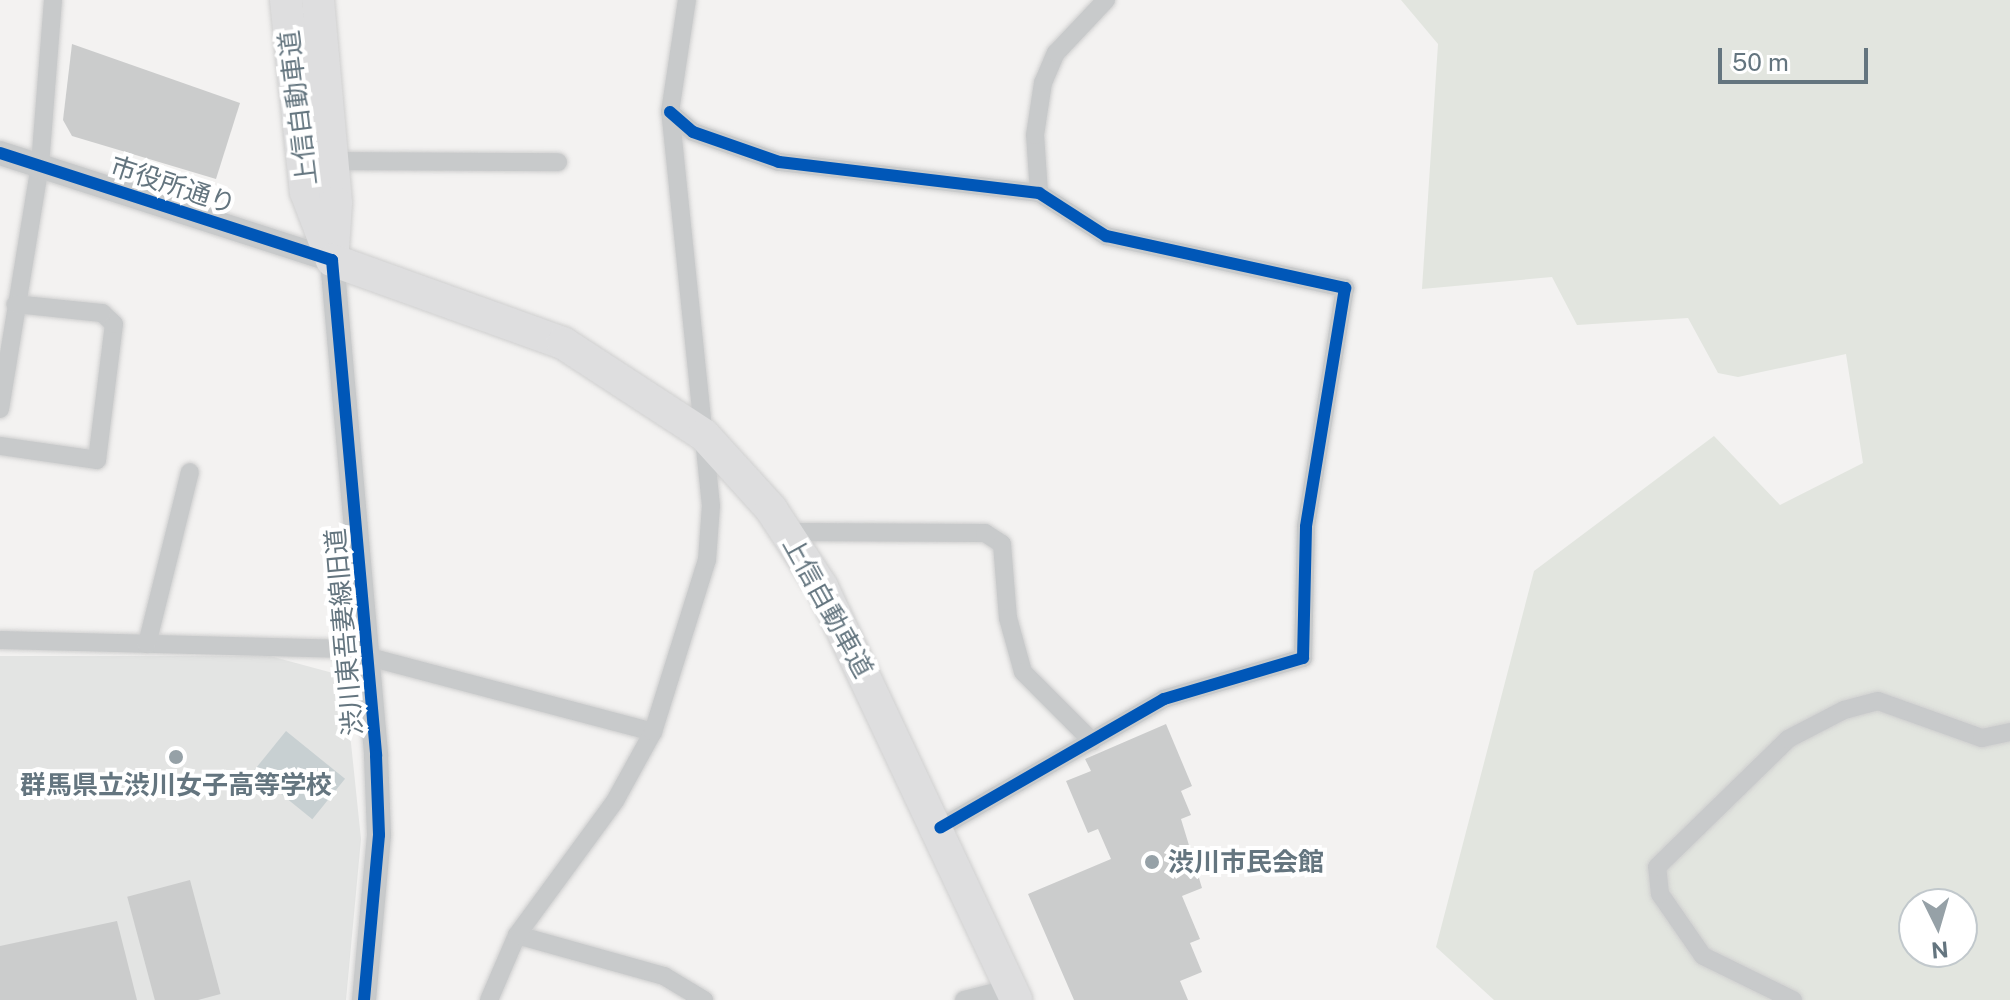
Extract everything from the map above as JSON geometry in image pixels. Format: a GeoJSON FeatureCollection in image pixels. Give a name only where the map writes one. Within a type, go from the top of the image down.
{"type":"FeatureCollection","features":[{"type":"Feature","properties":{"kind":"highway","name":"上信自動車道"},"geometry":{"type":"LineString","coordinates":[[286,0],[306,192],[332,260],[563,343],[704,435],[788,532],[940,828],[1014,994]]}},
{"type":"Feature","properties":{"kind":"highway","name":"上信自動車道"},"geometry":{"type":"LineString","coordinates":[[318,0],[333,161],[332,260]]}},
{"type":"Feature","properties":{"kind":"street"},"geometry":{"type":"LineString","coordinates":[[0,409],[40,165],[53,0]]}},
{"type":"Feature","properties":{"kind":"street"},"geometry":{"type":"LineString","coordinates":[[489,1000],[517,935],[615,801],[653,732],[707,560],[711,506],[670,112],[687,0]]}},
{"type":"Feature","properties":{"kind":"street"},"geometry":{"type":"LineString","coordinates":[[1039,193],[1035,135],[1043,83],[1056,53],[1106,0]]}},
{"type":"Feature","properties":{"kind":"street"},"geometry":{"type":"LineString","coordinates":[[670,112],[693,132],[779,162],[1039,193],[1106,236],[1345,288],[1306,527],[1303,658],[1164,699],[940,828]]}},
{"type":"Feature","properties":{"kind":"street","name":"市役所通り"},"geometry":{"type":"LineString","coordinates":[[0,153],[332,260]]}},
{"type":"Feature","properties":{"kind":"street"},"geometry":{"type":"LineString","coordinates":[[333,161],[558,162]]}},
{"type":"Feature","properties":{"kind":"street","name":"渋川東吾妻線旧道"},"geometry":{"type":"LineString","coordinates":[[332,260],[369,655],[379,835],[364,1000]]}},
{"type":"Feature","properties":{"kind":"street"},"geometry":{"type":"LineString","coordinates":[[0,446],[97,460],[114,324],[102,313],[15,304]]}},
{"type":"Feature","properties":{"kind":"street"},"geometry":{"type":"LineString","coordinates":[[147,644],[190,472]]}},
{"type":"Feature","properties":{"kind":"street"},"geometry":{"type":"LineString","coordinates":[[788,532],[985,533],[1002,544],[1008,618],[1023,672],[1092,741]]}},
{"type":"Feature","properties":{"kind":"street"},"geometry":{"type":"LineString","coordinates":[[0,640],[369,655],[653,732]]}},
{"type":"Feature","properties":{"kind":"street"},"geometry":{"type":"LineString","coordinates":[[1793,1000],[1703,956],[1660,894],[1657,867],[1788,739],[1844,710],[1878,701],[1982,738],[2010,732]]}},
{"type":"Feature","properties":{"kind":"street"},"geometry":{"type":"LineString","coordinates":[[517,935],[664,976],[704,1000]]}},
{"type":"Feature","properties":{"kind":"street"},"geometry":{"type":"LineString","coordinates":[[964,1000],[1014,994]]}},
{"type":"Feature","properties":{"kind":"shaded area"},"geometry":{"type":"Polygon","coordinates":[[[1401,0],[2010,0],[2010,1000],[1494,1000],[1436,947],[1534,571],[1714,436],[1780,505],[1863,463],[1846,354],[1738,377],[1718,373],[1688,318],[1577,325],[1552,277],[1422,289],[1438,44],[1401,0]]]}},
{"type":"Feature","properties":{"kind":"shaded area","name":"群馬県立渋川女子高等学校"},"geometry":{"type":"Polygon","coordinates":[[[0,656],[270,656],[344,676],[361,839],[346,1000],[0,1000],[0,656]]]}},
{"type":"Feature","properties":{"kind":"shaded area"},"geometry":{"type":"Polygon","coordinates":[[[286,731],[345,779],[312,819],[253,771],[286,731]]]}},
{"type":"Feature","properties":{"kind":"building"},"geometry":{"type":"Polygon","coordinates":[[[72,44],[240,103],[216,179],[72,136],[63,120],[72,44]]]}},
{"type":"Feature","properties":{"kind":"building","name":"渋川市民会館"},"geometry":{"type":"Polygon","coordinates":[[[1166,724],[1192,786],[1181,791],[1191,815],[1181,819],[1202,888],[1182,896],[1200,939],[1190,943],[1202,972],[1180,981],[1188,1000],[1074,1000],[1028,894],[1111,859],[1098,829],[1088,833],[1066,781],[1091,771],[1085,759],[1166,724]]]}},
{"type":"Feature","properties":{"kind":"building"},"geometry":{"type":"Polygon","coordinates":[[[190,880],[221,994],[198,1000],[155,1000],[127,897],[190,880]]]}},
{"type":"Feature","properties":{"kind":"building"},"geometry":{"type":"Polygon","coordinates":[[[117,921],[137,1000],[0,1000],[0,946],[117,921]]]}},
{"type":"Feature","properties":{"kind":"cycle path"},"geometry":{"type":"LineString","coordinates":[[670,112],[693,132],[779,162],[1039,193],[1106,236],[1345,288],[1306,527],[1303,658],[1164,699],[940,828]]}},
{"type":"Feature","properties":{"kind":"cycle path"},"geometry":{"type":"LineString","coordinates":[[0,153],[332,260],[376,756],[379,835],[364,1000]]}},
{"type":"Feature","properties":{"kind":"place","name":"群馬県立渋川女子高等学校"},"geometry":{"type":"Point","coordinates":[176,757]}},
{"type":"Feature","properties":{"kind":"place","name":"渋川市民会館"},"geometry":{"type":"Point","coordinates":[1152,862]}}]}
